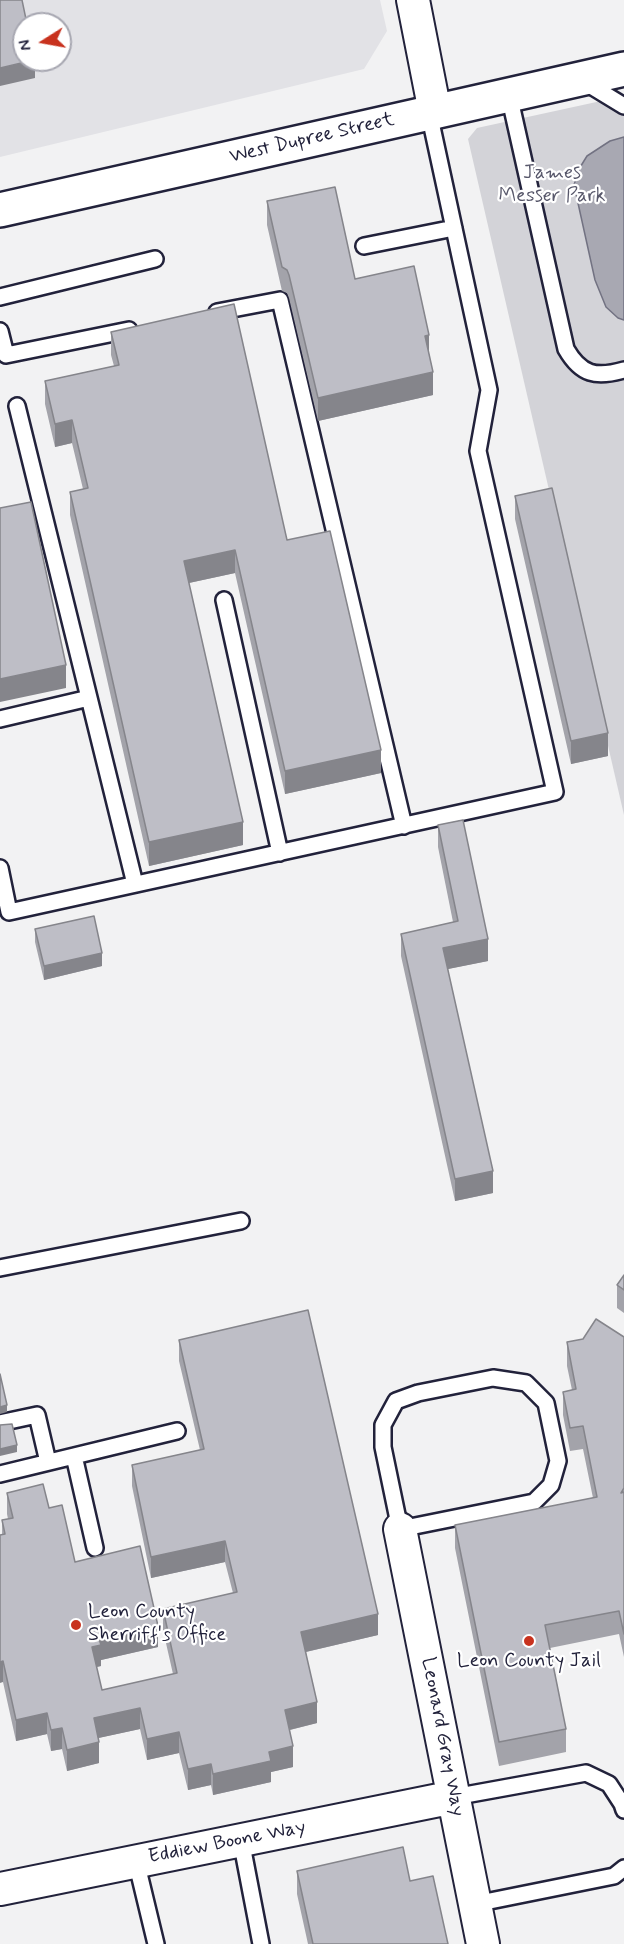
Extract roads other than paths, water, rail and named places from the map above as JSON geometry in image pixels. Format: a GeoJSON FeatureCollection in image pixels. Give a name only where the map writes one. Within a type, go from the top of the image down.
{"type":"FeatureCollection","features":[{"type":"Feature","properties":{"kind":"street"},"geometry":{"type":"LineString","coordinates":[[413,0],[432,112]]}},
{"type":"Feature","properties":{"kind":"street","name":"West Dupree Street"},"geometry":{"type":"LineString","coordinates":[[0,210],[624,69]]}},
{"type":"Feature","properties":{"kind":"street","name":"Leonard Gray Way"},"geometry":{"type":"LineString","coordinates":[[400,1529],[483,1944]]}},
{"type":"Feature","properties":{"kind":"street","name":"Eddiew Boone Way"},"geometry":{"type":"LineString","coordinates":[[0,1889],[454,1797]]}},
{"type":"Feature","properties":{"kind":"lane"},"geometry":{"type":"LineString","coordinates":[[581,79],[624,106]]}},
{"type":"Feature","properties":{"kind":"lane"},"geometry":{"type":"LineString","coordinates":[[509,95],[566,349],[573,361],[585,371],[609,374],[624,370]]}},
{"type":"Feature","properties":{"kind":"lane"},"geometry":{"type":"LineString","coordinates":[[0,868],[9,912],[555,792],[478,451],[489,390],[432,112]]}},
{"type":"Feature","properties":{"kind":"lane"},"geometry":{"type":"LineString","coordinates":[[364,246],[454,228]]}},
{"type":"Feature","properties":{"kind":"lane"},"geometry":{"type":"LineString","coordinates":[[0,297],[155,259]]}},
{"type":"Feature","properties":{"kind":"lane"},"geometry":{"type":"LineString","coordinates":[[200,316],[280,300],[404,826]]}},
{"type":"Feature","properties":{"kind":"lane"},"geometry":{"type":"LineString","coordinates":[[0,331],[6,355],[143,327]]}},
{"type":"Feature","properties":{"kind":"lane"},"geometry":{"type":"LineString","coordinates":[[17,406],[135,884]]}},
{"type":"Feature","properties":{"kind":"lane"},"geometry":{"type":"LineString","coordinates":[[224,600],[280,853]]}},
{"type":"Feature","properties":{"kind":"lane"},"geometry":{"type":"LineString","coordinates":[[0,719],[89,698]]}},
{"type":"Feature","properties":{"kind":"lane"},"geometry":{"type":"LineString","coordinates":[[0,1268],[241,1221]]}},
{"type":"Feature","properties":{"kind":"lane"},"geometry":{"type":"LineString","coordinates":[[493,1378],[526,1383],[546,1403],[558,1461],[551,1485],[534,1502],[400,1529],[383,1447],[383,1425],[396,1401],[418,1393],[493,1378]]}},
{"type":"Feature","properties":{"kind":"lane"},"geometry":{"type":"LineString","coordinates":[[0,1423],[37,1415],[48,1462]]}},
{"type":"Feature","properties":{"kind":"lane"},"geometry":{"type":"LineString","coordinates":[[0,1474],[177,1431]]}},
{"type":"Feature","properties":{"kind":"lane"},"geometry":{"type":"LineString","coordinates":[[74,1456],[95,1548]]}},
{"type":"Feature","properties":{"kind":"lane"},"geometry":{"type":"LineString","coordinates":[[454,1797],[586,1773],[609,1784],[624,1810]]}},
{"type":"Feature","properties":{"kind":"lane"},"geometry":{"type":"LineString","coordinates":[[241,1840],[261,1944]]}},
{"type":"Feature","properties":{"kind":"lane"},"geometry":{"type":"LineString","coordinates":[[136,1861],[156,1944]]}},
{"type":"Feature","properties":{"kind":"lane"},"geometry":{"type":"LineString","coordinates":[[475,1904],[614,1876],[624,1868]]}},
{"type":"Feature","properties":{"kind":"place","name":"Leon County Sherriff's Office"},"geometry":{"type":"Point","coordinates":[76,1625]}},
{"type":"Feature","properties":{"kind":"place","name":"Leon County Jail"},"geometry":{"type":"Point","coordinates":[529,1641]}},
{"type":"Feature","properties":{"kind":"park label","name":"James Messer Park"},"geometry":{"type":"Point","coordinates":[552,186]}}]}
